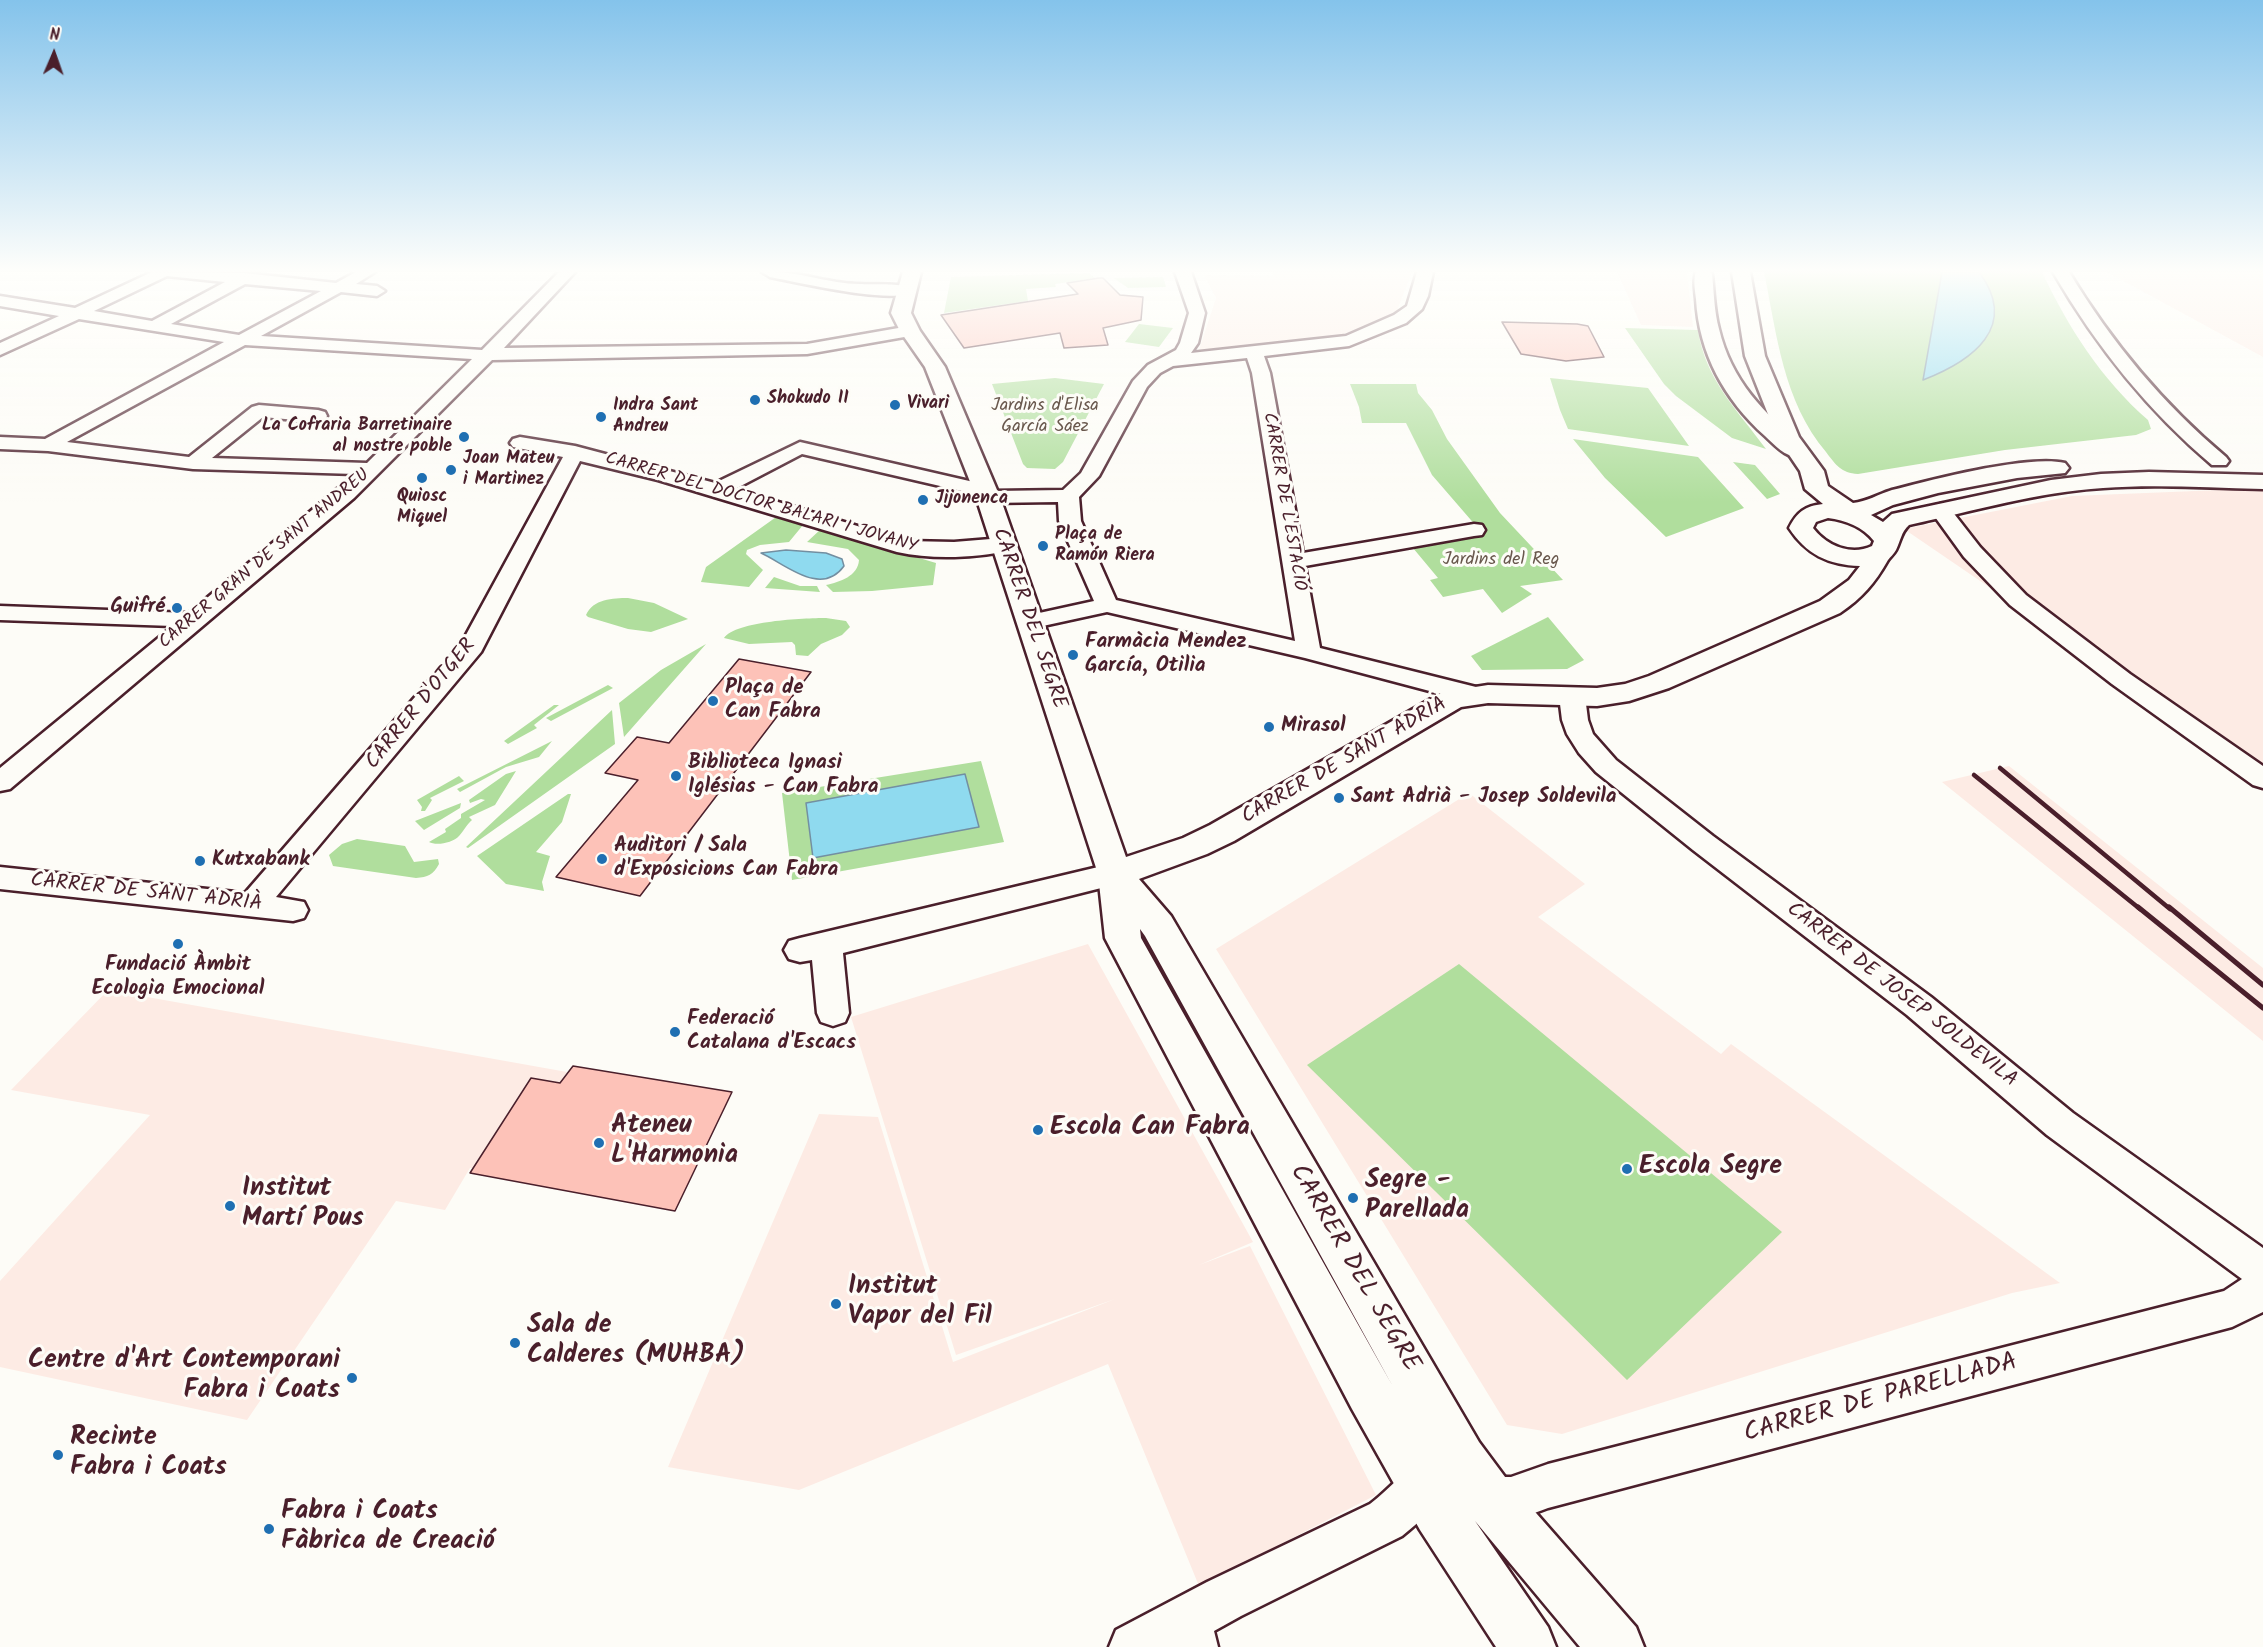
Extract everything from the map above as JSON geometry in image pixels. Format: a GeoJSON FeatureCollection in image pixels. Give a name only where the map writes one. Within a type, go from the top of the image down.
{"type":"FeatureCollection","features":[{"type":"Feature","properties":{"kind":"main road","name":"CARRER DEL SEGRE"},"geometry":{"type":"LineString","coordinates":[[922,349],[934,367],[986,494],[1115,874],[1123,938],[1369,1392],[1431,1498],[1528,1647]]}},
{"type":"Feature","properties":{"kind":"main road"},"geometry":{"type":"LineString","coordinates":[[1715,349],[1731,384],[1765,426],[1796,451]]}},
{"type":"Feature","properties":{"kind":"main road"},"geometry":{"type":"LineString","coordinates":[[1754,349],[1788,437],[1812,471],[1838,488],[1854,495],[1884,500]]}},
{"type":"Feature","properties":{"kind":"main road"},"geometry":{"type":"LineString","coordinates":[[1858,585],[1847,569],[1830,553],[1810,542],[1801,528],[1802,520],[1810,514],[1847,514],[1884,500],[1935,486],[2017,471],[2124,462],[2263,463]]}},
{"type":"Feature","properties":{"kind":"main road"},"geometry":{"type":"LineString","coordinates":[[2219,462],[2252,481]]}},
{"type":"Feature","properties":{"kind":"main road"},"geometry":{"type":"LineString","coordinates":[[1812,471],[1817,489],[1847,514],[1878,528],[1881,548],[1846,557],[1830,553]]}},
{"type":"Feature","properties":{"kind":"main road","name":"CARRER DE SANT ADRIÀ"},"geometry":{"type":"LineString","coordinates":[[1115,874],[1195,846],[1222,833],[1442,704],[1475,695],[1614,695],[1659,682],[1830,607],[1847,597],[1873,569],[1892,527],[1901,519],[2051,487],[2101,481],[2149,479],[2252,481]]}},
{"type":"Feature","properties":{"kind":"main road","name":"CARRER DEL SEGRE"},"geometry":{"type":"LineString","coordinates":[[1115,874],[1158,926],[1461,1460],[1490,1499],[1616,1647]]}},
{"type":"Feature","properties":{"kind":"street"},"geometry":{"type":"LineString","coordinates":[[48,445],[225,349]]}},
{"type":"Feature","properties":{"kind":"street"},"geometry":{"type":"LineString","coordinates":[[386,349],[486,355],[808,349]]}},
{"type":"Feature","properties":{"kind":"street","name":"CARRER GRAN DE SANT ANDREU"},"geometry":{"type":"LineString","coordinates":[[0,782],[347,494],[492,349]]}},
{"type":"Feature","properties":{"kind":"street"},"geometry":{"type":"LineString","coordinates":[[716,491],[800,448],[986,494],[1068,496],[1089,476],[1139,384],[1154,369],[1182,354],[1186,349]]}},
{"type":"Feature","properties":{"kind":"street"},"geometry":{"type":"LineString","coordinates":[[1170,361],[1281,349]]}},
{"type":"Feature","properties":{"kind":"street"},"geometry":{"type":"LineString","coordinates":[[2110,349],[2132,379],[2171,420],[2219,462]]}},
{"type":"Feature","properties":{"kind":"street","name":"CARRER DE L'ESTACIÓ"},"geometry":{"type":"LineString","coordinates":[[1254,352],[1261,373],[1309,652]]}},
{"type":"Feature","properties":{"kind":"street"},"geometry":{"type":"LineString","coordinates":[[193,463],[259,411],[318,416]]}},
{"type":"Feature","properties":{"kind":"street"},"geometry":{"type":"LineString","coordinates":[[0,443],[48,445],[193,463],[373,469]]}},
{"type":"Feature","properties":{"kind":"street","name":"CARRER DEL DOCTOR BALARI I JOVANY"},"geometry":{"type":"LineString","coordinates":[[520,443],[575,452],[905,547],[948,550],[1003,545]]}},
{"type":"Feature","properties":{"kind":"street","name":"CARRER D'OTGER"},"geometry":{"type":"LineString","coordinates":[[253,904],[472,647],[575,452]]}},
{"type":"Feature","properties":{"kind":"street"},"geometry":{"type":"LineString","coordinates":[[1068,496],[1070,521],[1107,605]]}},
{"type":"Feature","properties":{"kind":"street"},"geometry":{"type":"LineString","coordinates":[[1941,510],[1972,552],[2018,600],[2121,679],[2263,780]]}},
{"type":"Feature","properties":{"kind":"street"},"geometry":{"type":"LineString","coordinates":[[1293,561],[1474,530]]}},
{"type":"Feature","properties":{"kind":"street"},"geometry":{"type":"LineString","coordinates":[[1029,622],[1107,605],[1309,652],[1475,695]]}},
{"type":"Feature","properties":{"kind":"street"},"geometry":{"type":"LineString","coordinates":[[0,613],[193,620]]}},
{"type":"Feature","properties":{"kind":"street","name":"CARRER DE JOSEP SOLDEVILA"},"geometry":{"type":"LineString","coordinates":[[1572,696],[1575,720],[1581,734],[1588,747],[1606,766],[1702,843],[1918,1006],[2060,1124],[2263,1270]]}},
{"type":"Feature","properties":{"kind":"street","name":"CARRER DE SANT ADRIÀ"},"geometry":{"type":"LineString","coordinates":[[833,1013],[813,947],[1115,874]]}},
{"type":"Feature","properties":{"kind":"street","name":"CARRER DE SANT ADRIÀ"},"geometry":{"type":"LineString","coordinates":[[0,878],[293,910]]}},
{"type":"Feature","properties":{"kind":"street","name":"CARRER DE PARELLADA"},"geometry":{"type":"LineString","coordinates":[[1490,1499],[1511,1499],[1548,1486],[2232,1308],[2254,1295],[2263,1283]]}},
{"type":"Feature","properties":{"kind":"street"},"geometry":{"type":"LineString","coordinates":[[1132,1647],[1191,1633],[1224,1599],[1386,1520],[1404,1506],[1431,1498]]}},
{"type":"Feature","properties":{"kind":"shaded area"},"geometry":{"type":"Polygon","coordinates":[[[1199,349],[1234,349],[1198,353],[1199,349]]]}},
{"type":"Feature","properties":{"kind":"shaded area"},"geometry":{"type":"Polygon","coordinates":[[[2248,349],[2263,349],[2263,357],[2248,349]]]}},
{"type":"Feature","properties":{"kind":"shaded area"},"geometry":{"type":"Polygon","coordinates":[[[2263,490],[2263,774],[1904,529],[2072,496],[2263,490]]]}},
{"type":"Feature","properties":{"kind":"shaded area"},"geometry":{"type":"Polygon","coordinates":[[[2009,766],[2263,968],[2263,1041],[1942,782],[2009,766]]]}},
{"type":"Feature","properties":{"kind":"shaded area","name":"Escola Segre"},"geometry":{"type":"Polygon","coordinates":[[[1469,793],[1585,884],[1538,917],[1721,1054],[1731,1044],[2060,1283],[2012,1293],[1562,1434],[1507,1425],[1216,949],[1469,793]]]}},
{"type":"Feature","properties":{"kind":"shaded area"},"geometry":{"type":"Polygon","coordinates":[[[1088,944],[1253,1242],[1199,1265],[1250,1246],[1376,1495],[1199,1586],[1108,1364],[799,1490],[668,1467],[819,1114],[878,1117],[953,1362],[1115,1299],[956,1355],[851,1017],[1088,944]]]}},
{"type":"Feature","properties":{"kind":"shaded area","name":"Institut Martí Pous"},"geometry":{"type":"Polygon","coordinates":[[[108,990],[567,1072],[560,1083],[530,1078],[445,1210],[396,1201],[247,1420],[0,1367],[0,1281],[150,1115],[11,1090],[108,990]]]}},
{"type":"Feature","properties":{"kind":"green space"},"geometry":{"type":"Polygon","coordinates":[[[1640,349],[1702,349],[1724,394],[1766,449],[1732,438],[1676,396],[1664,384],[1640,349]]]}},
{"type":"Feature","properties":{"kind":"green space"},"geometry":{"type":"Polygon","coordinates":[[[1780,349],[2086,349],[2115,387],[2148,420],[2151,429],[2136,435],[2005,450],[1858,474],[1839,468],[1812,432],[1800,411],[1780,349]]]}},
{"type":"Feature","properties":{"kind":"green space","name":"Jardins d'Elisa García Sáez"},"geometry":{"type":"Polygon","coordinates":[[[1055,378],[1104,384],[1063,462],[1055,469],[1027,468],[1023,464],[992,384],[1055,378]]]}},
{"type":"Feature","properties":{"kind":"green space"},"geometry":{"type":"Polygon","coordinates":[[[1550,378],[1648,388],[1689,446],[1568,429],[1550,378]]]}},
{"type":"Feature","properties":{"kind":"green space","name":"Jardins del Reg"},"geometry":{"type":"Polygon","coordinates":[[[1350,384],[1416,384],[1418,393],[1432,410],[1447,439],[1500,513],[1563,580],[1520,586],[1532,594],[1502,613],[1483,589],[1443,597],[1430,580],[1438,578],[1413,548],[1483,534],[1432,475],[1406,423],[1362,423],[1359,407],[1350,384]]]}},
{"type":"Feature","properties":{"kind":"green space"},"geometry":{"type":"Polygon","coordinates":[[[1573,439],[1698,457],[1744,508],[1666,537],[1605,478],[1573,439]]]}},
{"type":"Feature","properties":{"kind":"green space"},"geometry":{"type":"Polygon","coordinates":[[[1733,462],[1755,465],[1780,494],[1767,499],[1733,462]]]}},
{"type":"Feature","properties":{"kind":"green space"},"geometry":{"type":"Polygon","coordinates":[[[779,515],[803,525],[789,542],[760,545],[747,550],[746,554],[763,570],[749,587],[701,582],[706,567],[779,515]]]}},
{"type":"Feature","properties":{"kind":"green space"},"geometry":{"type":"Polygon","coordinates":[[[821,529],[936,563],[933,585],[833,592],[826,585],[852,574],[859,560],[848,549],[807,542],[821,529]]]}},
{"type":"Feature","properties":{"kind":"green space"},"geometry":{"type":"Polygon","coordinates":[[[774,577],[800,586],[817,586],[820,592],[765,588],[774,577]]]}},
{"type":"Feature","properties":{"kind":"green space"},"geometry":{"type":"Polygon","coordinates":[[[628,598],[654,603],[688,619],[651,632],[628,629],[586,615],[598,603],[610,599],[628,598]]]}},
{"type":"Feature","properties":{"kind":"green space"},"geometry":{"type":"Polygon","coordinates":[[[1548,617],[1584,660],[1567,669],[1482,670],[1471,656],[1548,617]]]}},
{"type":"Feature","properties":{"kind":"green space"},"geometry":{"type":"Polygon","coordinates":[[[826,618],[846,621],[850,627],[842,635],[821,644],[808,656],[796,655],[795,645],[792,642],[749,644],[724,638],[731,632],[756,624],[826,618]]]}},
{"type":"Feature","properties":{"kind":"green space"},"geometry":{"type":"Polygon","coordinates":[[[706,644],[624,737],[619,703],[661,670],[706,644]]]}},
{"type":"Feature","properties":{"kind":"green space"},"geometry":{"type":"Polygon","coordinates":[[[608,685],[613,688],[551,721],[546,718],[608,685]]]}},
{"type":"Feature","properties":{"kind":"green space"},"geometry":{"type":"Polygon","coordinates":[[[554,705],[559,705],[534,725],[537,728],[508,744],[504,741],[554,705]]]}},
{"type":"Feature","properties":{"kind":"green space"},"geometry":{"type":"Polygon","coordinates":[[[612,710],[615,744],[468,848],[466,847],[612,710]]]}},
{"type":"Feature","properties":{"kind":"green space"},"geometry":{"type":"Polygon","coordinates":[[[552,741],[539,757],[506,767],[460,792],[457,789],[552,741]]]}},
{"type":"Feature","properties":{"kind":"green space"},"geometry":{"type":"Polygon","coordinates":[[[981,761],[1004,842],[792,880],[782,793],[981,761]],[[965,775],[806,803],[813,858],[979,827],[965,775]]]}},
{"type":"Feature","properties":{"kind":"green space"},"geometry":{"type":"Polygon","coordinates":[[[516,771],[495,805],[469,817],[472,820],[461,834],[449,842],[440,844],[429,842],[446,832],[445,829],[461,818],[461,814],[485,800],[470,803],[469,800],[506,774],[516,771]]]}},
{"type":"Feature","properties":{"kind":"green space"},"geometry":{"type":"Polygon","coordinates":[[[459,776],[464,781],[430,798],[432,800],[425,811],[421,811],[422,807],[417,800],[459,776]]]}},
{"type":"Feature","properties":{"kind":"green space"},"geometry":{"type":"Polygon","coordinates":[[[571,794],[562,822],[536,852],[550,856],[542,882],[544,891],[506,884],[477,856],[571,794]]]}},
{"type":"Feature","properties":{"kind":"green space"},"geometry":{"type":"Polygon","coordinates":[[[461,803],[460,808],[424,830],[415,821],[461,803]]]}},
{"type":"Feature","properties":{"kind":"green space"},"geometry":{"type":"Polygon","coordinates":[[[357,839],[405,846],[414,862],[438,859],[439,864],[430,875],[416,878],[333,866],[329,855],[342,844],[357,839]]]}},
{"type":"Feature","properties":{"kind":"green space"},"geometry":{"type":"Polygon","coordinates":[[[1459,964],[1782,1232],[1627,1380],[1307,1065],[1459,964]]]}},
{"type":"Feature","properties":{"kind":"water"},"geometry":{"type":"Polygon","coordinates":[[[1928,349],[1976,349],[1958,363],[1923,380],[1928,349]]]}},
{"type":"Feature","properties":{"kind":"water"},"geometry":{"type":"Polygon","coordinates":[[[786,550],[826,553],[842,559],[844,566],[835,575],[825,579],[814,579],[791,570],[761,553],[786,550]]]}},
{"type":"Feature","properties":{"kind":"water"},"geometry":{"type":"Polygon","coordinates":[[[965,774],[979,827],[813,858],[806,803],[965,774]]]}},
{"type":"Feature","properties":{"kind":"building"},"geometry":{"type":"Polygon","coordinates":[[[1518,349],[1600,349],[1604,357],[1566,361],[1521,354],[1518,349]]]}},
{"type":"Feature","properties":{"kind":"building","name":"Biblioteca Ignasi Iglésias - Can Fabra"},"geometry":{"type":"Polygon","coordinates":[[[739,659],[811,672],[640,896],[556,877],[638,780],[605,773],[637,737],[669,743],[739,659]]]}},
{"type":"Feature","properties":{"kind":"building","name":"Ateneu L'Harmonia"},"geometry":{"type":"Polygon","coordinates":[[[573,1066],[732,1092],[675,1211],[470,1173],[531,1078],[560,1083],[573,1066]]]}},
{"type":"Feature","properties":{"kind":"railway"},"geometry":{"type":"LineString","coordinates":[[2000,768],[2170,909]]}},
{"type":"Feature","properties":{"kind":"railway"},"geometry":{"type":"LineString","coordinates":[[1974,775],[2140,909]]}},
{"type":"Feature","properties":{"kind":"railway"},"geometry":{"type":"LineString","coordinates":[[2138,907],[2263,1008]]}},
{"type":"Feature","properties":{"kind":"railway"},"geometry":{"type":"LineString","coordinates":[[2169,907],[2263,985]]}},
{"type":"Feature","properties":{"kind":"place","name":"Shokudo II"},"geometry":{"type":"Point","coordinates":[755,400]}},
{"type":"Feature","properties":{"kind":"place","name":"Vivari"},"geometry":{"type":"Point","coordinates":[895,405]}},
{"type":"Feature","properties":{"kind":"place","name":"Indra Sant Andreu"},"geometry":{"type":"Point","coordinates":[601,417]}},
{"type":"Feature","properties":{"kind":"place","name":"La Cofraria Barretinaire al nostre poble"},"geometry":{"type":"Point","coordinates":[464,437]}},
{"type":"Feature","properties":{"kind":"place","name":"Joan Mateu i Martinez"},"geometry":{"type":"Point","coordinates":[451,470]}},
{"type":"Feature","properties":{"kind":"place","name":"Quiosc Miquel"},"geometry":{"type":"Point","coordinates":[422,478]}},
{"type":"Feature","properties":{"kind":"place","name":"Jijonenca"},"geometry":{"type":"Point","coordinates":[923,500]}},
{"type":"Feature","properties":{"kind":"place","name":"Plaça de Ramón Riera"},"geometry":{"type":"Point","coordinates":[1043,546]}},
{"type":"Feature","properties":{"kind":"place","name":"Guifré"},"geometry":{"type":"Point","coordinates":[177,608]}},
{"type":"Feature","properties":{"kind":"place","name":"Farmàcia Mendez García, Otilia"},"geometry":{"type":"Point","coordinates":[1073,655]}},
{"type":"Feature","properties":{"kind":"place","name":"Plaça de Can Fabra"},"geometry":{"type":"Point","coordinates":[713,701]}},
{"type":"Feature","properties":{"kind":"place","name":"Mirasol"},"geometry":{"type":"Point","coordinates":[1269,727]}},
{"type":"Feature","properties":{"kind":"place","name":"Biblioteca Ignasi Iglésias - Can Fabra"},"geometry":{"type":"Point","coordinates":[676,776]}},
{"type":"Feature","properties":{"kind":"place","name":"Sant Adrià - Josep Soldevila"},"geometry":{"type":"Point","coordinates":[1339,798]}},
{"type":"Feature","properties":{"kind":"place","name":"Auditori / Sala d'Exposicions Can Fabra"},"geometry":{"type":"Point","coordinates":[602,859]}},
{"type":"Feature","properties":{"kind":"place","name":"Kutxabank"},"geometry":{"type":"Point","coordinates":[200,861]}},
{"type":"Feature","properties":{"kind":"place","name":"Fundació Àmbit Ecologia Emocional"},"geometry":{"type":"Point","coordinates":[178,944]}},
{"type":"Feature","properties":{"kind":"place","name":"Federació Catalana d'Escacs"},"geometry":{"type":"Point","coordinates":[675,1032]}},
{"type":"Feature","properties":{"kind":"place","name":"Escola Can Fabra"},"geometry":{"type":"Point","coordinates":[1038,1130]}},
{"type":"Feature","properties":{"kind":"place","name":"Ateneu L'Harmonia"},"geometry":{"type":"Point","coordinates":[599,1143]}},
{"type":"Feature","properties":{"kind":"place","name":"Escola Segre"},"geometry":{"type":"Point","coordinates":[1627,1169]}},
{"type":"Feature","properties":{"kind":"place","name":"Segre - Parellada"},"geometry":{"type":"Point","coordinates":[1353,1198]}},
{"type":"Feature","properties":{"kind":"place","name":"Institut Martí Pous"},"geometry":{"type":"Point","coordinates":[230,1206]}},
{"type":"Feature","properties":{"kind":"place","name":"Institut Vapor del Fil"},"geometry":{"type":"Point","coordinates":[836,1304]}},
{"type":"Feature","properties":{"kind":"place","name":"Sala de Calderes (MUHBA)"},"geometry":{"type":"Point","coordinates":[515,1343]}},
{"type":"Feature","properties":{"kind":"place","name":"Centre d'Art Contemporani Fabra i Coats"},"geometry":{"type":"Point","coordinates":[352,1378]}},
{"type":"Feature","properties":{"kind":"place","name":"Recinte Fabra i Coats"},"geometry":{"type":"Point","coordinates":[58,1455]}},
{"type":"Feature","properties":{"kind":"place","name":"Fabra i Coats Fàbrica de Creació"},"geometry":{"type":"Point","coordinates":[269,1529]}}]}
